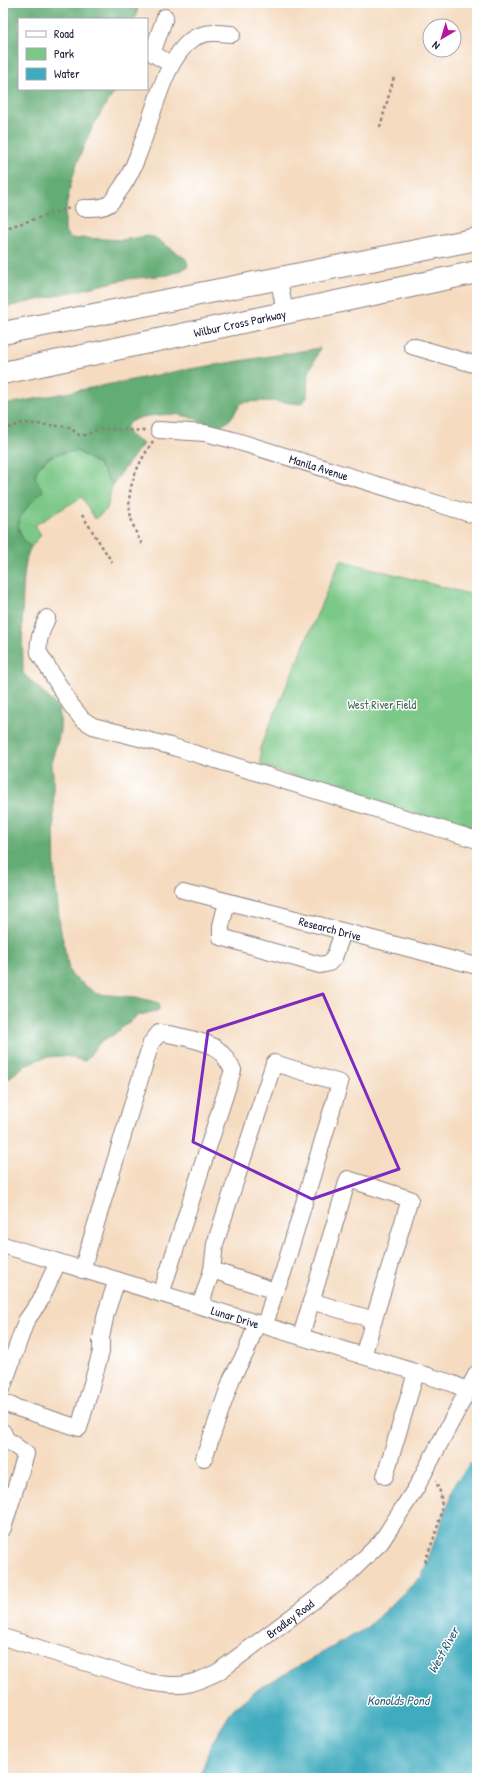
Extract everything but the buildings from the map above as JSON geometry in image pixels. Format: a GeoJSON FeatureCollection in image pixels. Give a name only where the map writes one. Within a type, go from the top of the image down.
{"type":"FeatureCollection","features":[{"type":"Feature","properties":{"kind":"highway"},"geometry":{"type":"LineString","coordinates":[[3,334],[279,280],[477,239]]}},
{"type":"Feature","properties":{"kind":"highway","name":"Wilbur Cross Parkway"},"geometry":{"type":"LineString","coordinates":[[3,373],[477,272]]}},
{"type":"Feature","properties":{"kind":"street"},"geometry":{"type":"LineString","coordinates":[[165,17],[154,48],[156,55],[171,64]]}},
{"type":"Feature","properties":{"kind":"street"},"geometry":{"type":"LineString","coordinates":[[83,208],[99,208],[109,204],[127,180],[140,151],[171,64],[182,49],[195,38],[210,32],[232,34]]}},
{"type":"Feature","properties":{"kind":"street"},"geometry":{"type":"LineString","coordinates":[[279,280],[285,314]]}},
{"type":"Feature","properties":{"kind":"street"},"geometry":{"type":"LineString","coordinates":[[412,346],[477,365]]}},
{"type":"Feature","properties":{"kind":"street","name":"Manila Avenue"},"geometry":{"type":"LineString","coordinates":[[159,430],[205,433],[233,440],[477,516]]}},
{"type":"Feature","properties":{"kind":"street"},"geometry":{"type":"LineString","coordinates":[[46,618],[40,634],[38,646],[39,653],[71,705],[82,719],[93,726],[206,756],[477,840]]}},
{"type":"Feature","properties":{"kind":"street","name":"Research Drive"},"geometry":{"type":"LineString","coordinates":[[183,890],[477,966]]}},
{"type":"Feature","properties":{"kind":"street"},"geometry":{"type":"LineString","coordinates":[[227,902],[221,926],[221,937],[320,965],[329,963],[334,958],[342,932]]}},
{"type":"Feature","properties":{"kind":"street"},"geometry":{"type":"LineString","coordinates":[[82,1270],[151,1043],[159,1034],[174,1034],[215,1048],[224,1056],[233,1070],[161,1294]]}},
{"type":"Feature","properties":{"kind":"street"},"geometry":{"type":"LineString","coordinates":[[200,1306],[212,1270],[215,1244],[274,1063],[340,1083],[283,1273],[261,1324],[232,1378],[204,1458]]}},
{"type":"Feature","properties":{"kind":"street"},"geometry":{"type":"LineString","coordinates":[[301,1336],[348,1179],[410,1199],[363,1356]]}},
{"type":"Feature","properties":{"kind":"street","name":"Lunar Drive"},"geometry":{"type":"LineString","coordinates":[[3,1245],[301,1336],[416,1372],[467,1390]]}},
{"type":"Feature","properties":{"kind":"street"},"geometry":{"type":"LineString","coordinates":[[3,1386],[26,1321],[40,1301],[58,1262]]}},
{"type":"Feature","properties":{"kind":"street"},"geometry":{"type":"LineString","coordinates":[[212,1270],[275,1291]]}},
{"type":"Feature","properties":{"kind":"street"},"geometry":{"type":"LineString","coordinates":[[3,1402],[79,1428],[101,1352],[101,1338],[117,1280]]}},
{"type":"Feature","properties":{"kind":"street"},"geometry":{"type":"LineString","coordinates":[[311,1301],[374,1320]]}},
{"type":"Feature","properties":{"kind":"street"},"geometry":{"type":"LineString","coordinates":[[386,1476],[416,1372]]}},
{"type":"Feature","properties":{"kind":"street","name":"Bradley Road"},"geometry":{"type":"LineString","coordinates":[[3,1637],[149,1682],[171,1686],[198,1682],[218,1672],[344,1578],[370,1554],[390,1529],[424,1472],[477,1373]]}},
{"type":"Feature","properties":{"kind":"street"},"geometry":{"type":"LineString","coordinates":[[3,1432],[6,1439],[26,1454],[3,1528]]}},
{"type":"Feature","properties":{"kind":"path"},"geometry":{"type":"LineString","coordinates":[[380,127],[394,77]]}},
{"type":"Feature","properties":{"kind":"path"},"geometry":{"type":"LineString","coordinates":[[3,229],[69,209],[83,208]]}},
{"type":"Feature","properties":{"kind":"path"},"geometry":{"type":"LineString","coordinates":[[3,430],[24,423],[69,427],[79,435],[85,435],[99,429],[107,428],[134,431],[159,430]]}},
{"type":"Feature","properties":{"kind":"path"},"geometry":{"type":"LineString","coordinates":[[142,544],[136,534],[130,516],[133,477],[139,462],[159,430]]}},
{"type":"Feature","properties":{"kind":"path"},"geometry":{"type":"LineString","coordinates":[[82,515],[112,562]]}},
{"type":"Feature","properties":{"kind":"path"},"geometry":{"type":"LineString","coordinates":[[424,1472],[434,1479],[440,1487],[442,1498],[437,1526],[425,1562]]}},
{"type":"Feature","properties":{"kind":"highlighted area"},"geometry":{"type":"Polygon","coordinates":[[[323,994],[399,1169],[312,1199],[193,1142],[208,1031],[323,994]]]}},
{"type":"Feature","properties":{"kind":"green space"},"geometry":{"type":"Polygon","coordinates":[[[3,3],[139,3],[135,18],[18,18],[18,90],[117,90],[97,119],[80,156],[68,195],[65,231],[69,237],[76,239],[122,240],[147,236],[154,237],[186,259],[188,266],[168,275],[127,279],[3,308],[3,3]]]}},
{"type":"Feature","properties":{"kind":"green space"},"geometry":{"type":"Polygon","coordinates":[[[320,348],[308,375],[307,398],[301,404],[271,401],[242,402],[234,415],[227,422],[223,425],[213,427],[181,415],[148,416],[130,422],[127,428],[131,435],[143,444],[112,485],[98,464],[77,451],[51,457],[45,460],[37,470],[35,477],[43,491],[24,511],[20,518],[19,524],[19,532],[23,539],[31,547],[27,557],[23,588],[23,673],[56,706],[60,716],[60,733],[52,765],[55,880],[60,926],[69,970],[72,976],[97,994],[136,997],[159,1003],[159,1010],[137,1016],[113,1035],[101,1041],[85,1061],[65,1056],[36,1060],[15,1073],[3,1085],[3,405],[178,371],[320,348]]]}},
{"type":"Feature","properties":{"kind":"green space"},"geometry":{"type":"Polygon","coordinates":[[[77,451],[98,464],[112,485],[107,509],[95,519],[82,497],[35,525],[41,535],[31,547],[22,539],[18,526],[19,518],[30,504],[37,468],[54,454],[77,451]]]}},
{"type":"Feature","properties":{"kind":"green space","name":"West River Field"},"geometry":{"type":"Polygon","coordinates":[[[340,560],[477,596],[477,833],[261,766],[260,748],[340,560]]]}},
{"type":"Feature","properties":{"kind":"water","name":"Konolds Pond"},"geometry":{"type":"Polygon","coordinates":[[[457,1479],[477,1486],[477,1778],[200,1778],[210,1746],[233,1709],[255,1691],[366,1628],[422,1576],[457,1479]]]}},
{"type":"Feature","properties":{"kind":"waterway","name":"West River"},"geometry":{"type":"LineString","coordinates":[[470,1516],[469,1484],[477,1473]]}}]}
